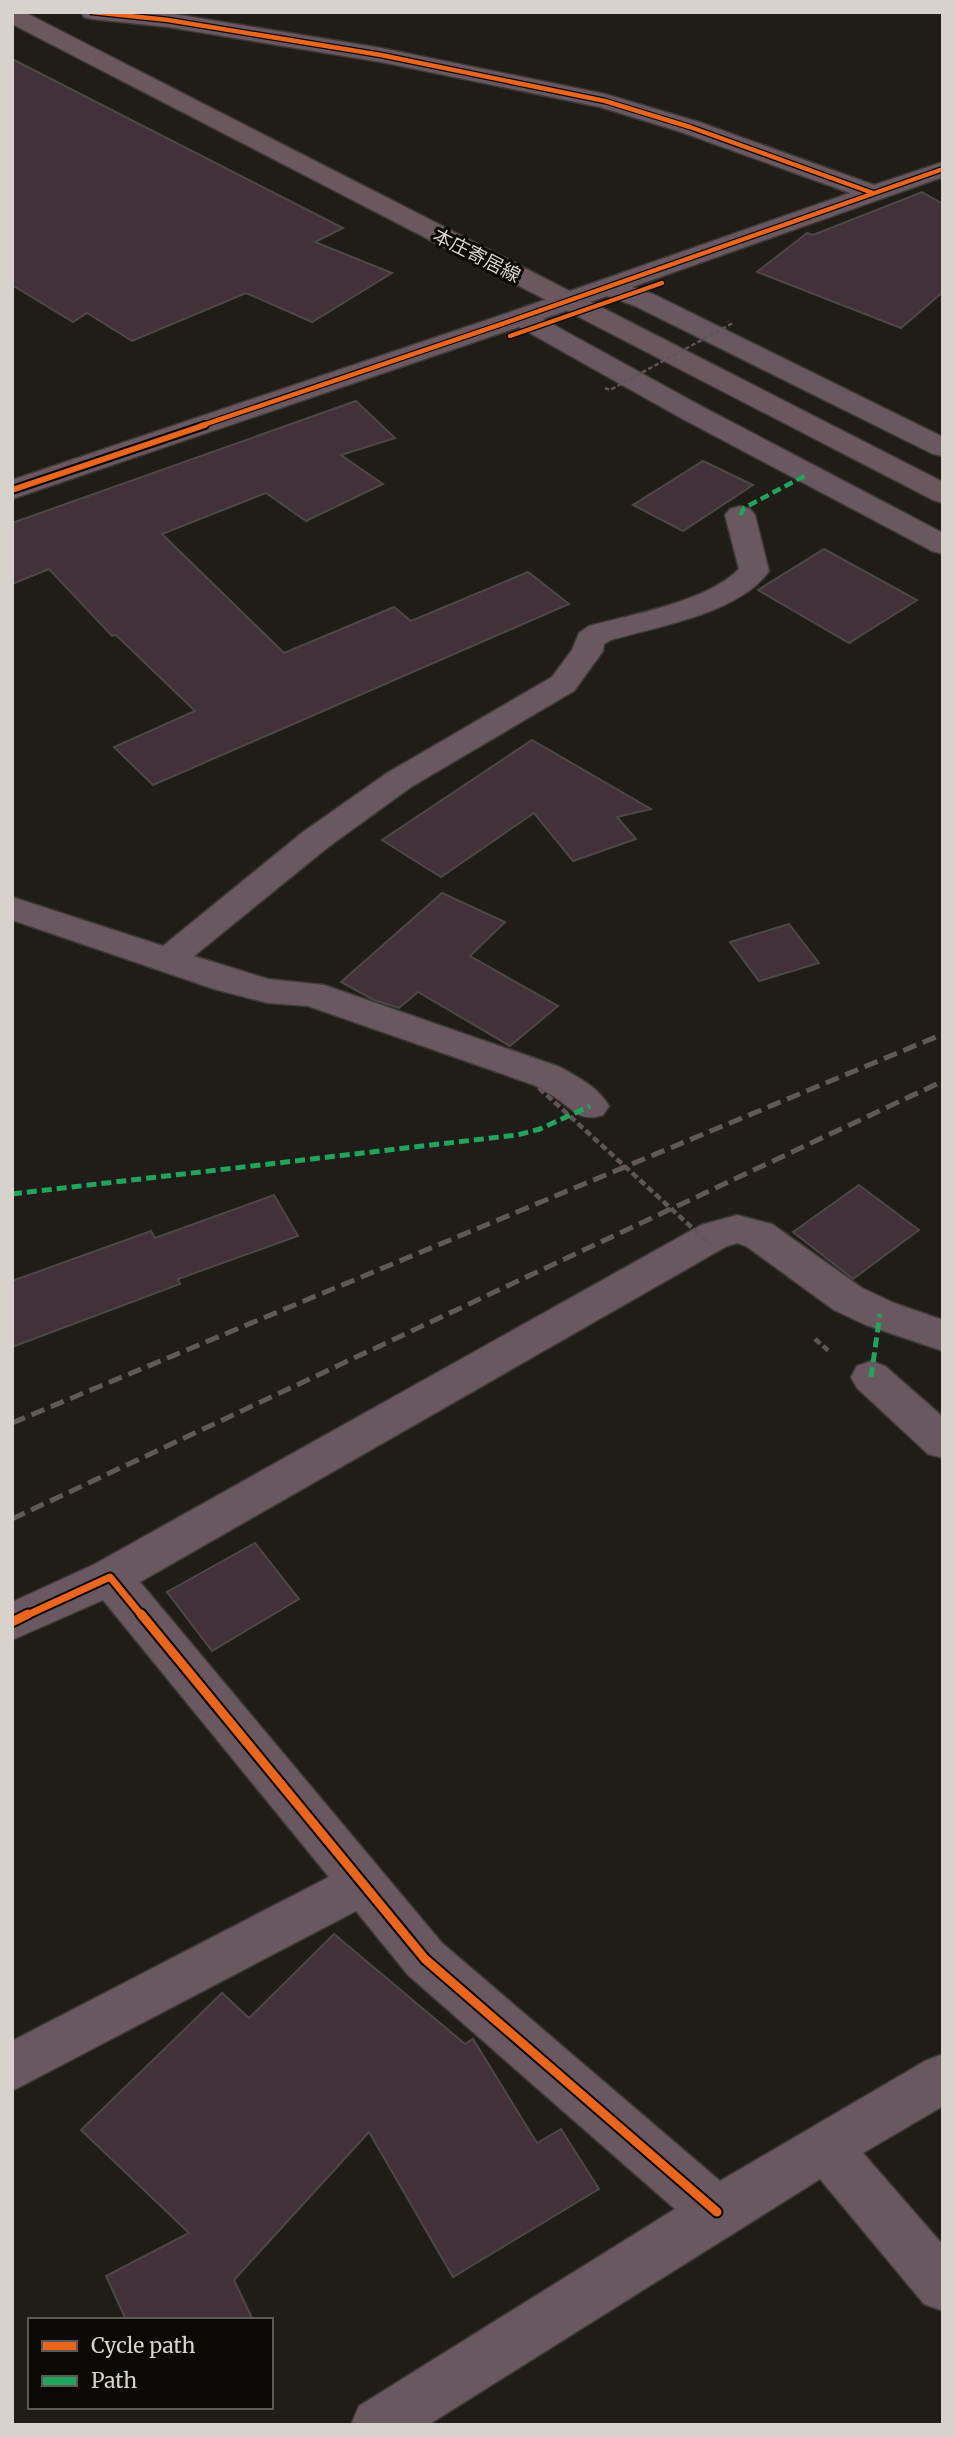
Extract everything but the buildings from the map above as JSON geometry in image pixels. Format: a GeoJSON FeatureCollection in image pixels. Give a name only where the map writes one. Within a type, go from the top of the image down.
{"type":"FeatureCollection","features":[{"type":"Feature","properties":{"kind":"main road","name":"本庄寄居線"},"geometry":{"type":"LineString","coordinates":[[12,15],[943,494]]}},
{"type":"Feature","properties":{"kind":"street"},"geometry":{"type":"LineString","coordinates":[[92,12],[168,20],[381,55],[605,101],[690,127],[873,193]]}},
{"type":"Feature","properties":{"kind":"street"},"geometry":{"type":"LineString","coordinates":[[12,490],[568,301],[943,169]]}},
{"type":"Feature","properties":{"kind":"street"},"geometry":{"type":"LineString","coordinates":[[915,179],[943,191]]}},
{"type":"Feature","properties":{"kind":"street"},"geometry":{"type":"LineString","coordinates":[[607,287],[644,300],[943,448]]}},
{"type":"Feature","properties":{"kind":"street"},"geometry":{"type":"LineString","coordinates":[[520,317],[691,412],[943,545]]}},
{"type":"Feature","properties":{"kind":"street"},"geometry":{"type":"LineString","coordinates":[[169,960],[315,840],[398,780],[563,684],[587,651],[590,640],[600,633],[690,606],[747,582],[754,571],[740,514]]}},
{"type":"Feature","properties":{"kind":"street"},"geometry":{"type":"LineString","coordinates":[[12,908],[268,990],[311,994],[547,1076],[571,1090],[590,1106]]}},
{"type":"Feature","properties":{"kind":"street"},"geometry":{"type":"LineString","coordinates":[[12,1622],[110,1577],[715,1235],[737,1229],[758,1234],[848,1299],[880,1314],[943,1336]]}},
{"type":"Feature","properties":{"kind":"street"},"geometry":{"type":"LineString","coordinates":[[871,1377],[943,1443]]}},
{"type":"Feature","properties":{"kind":"street"},"geometry":{"type":"LineString","coordinates":[[110,1577],[425,1959],[717,2212]]}},
{"type":"Feature","properties":{"kind":"street"},"geometry":{"type":"LineString","coordinates":[[12,2067],[362,1884]]}},
{"type":"Feature","properties":{"kind":"street"},"geometry":{"type":"LineString","coordinates":[[377,2425],[717,2212],[943,2078]]}},
{"type":"Feature","properties":{"kind":"street"},"geometry":{"type":"LineString","coordinates":[[825,2147],[943,2285]]}},
{"type":"Feature","properties":{"kind":"path"},"geometry":{"type":"LineString","coordinates":[[605,388],[610,390],[731,324],[728,321]]}},
{"type":"Feature","properties":{"kind":"path"},"geometry":{"type":"LineString","coordinates":[[538,1088],[711,1245]]}},
{"type":"Feature","properties":{"kind":"railway"},"geometry":{"type":"LineString","coordinates":[[12,1423],[943,1034]]}},
{"type":"Feature","properties":{"kind":"railway"},"geometry":{"type":"LineString","coordinates":[[12,1519],[943,1081]]}},
{"type":"Feature","properties":{"kind":"marked path"},"geometry":{"type":"LineString","coordinates":[[740,515],[744,508],[808,474]]}},
{"type":"Feature","properties":{"kind":"marked path"},"geometry":{"type":"LineString","coordinates":[[12,1194],[517,1135],[540,1129],[590,1106]]}},
{"type":"Feature","properties":{"kind":"marked path"},"geometry":{"type":"LineString","coordinates":[[871,1377],[880,1314]]}},
{"type":"Feature","properties":{"kind":"cycle path"},"geometry":{"type":"LineString","coordinates":[[92,12],[168,20],[381,55],[605,101],[690,127],[873,193]]}},
{"type":"Feature","properties":{"kind":"cycle path"},"geometry":{"type":"LineString","coordinates":[[12,490],[499,325],[943,169]]}},
{"type":"Feature","properties":{"kind":"cycle path"},"geometry":{"type":"LineString","coordinates":[[510,336],[662,283]]}},
{"type":"Feature","properties":{"kind":"cycle path"},"geometry":{"type":"LineString","coordinates":[[12,1622],[110,1577],[425,1959],[717,2212]]}}]}
